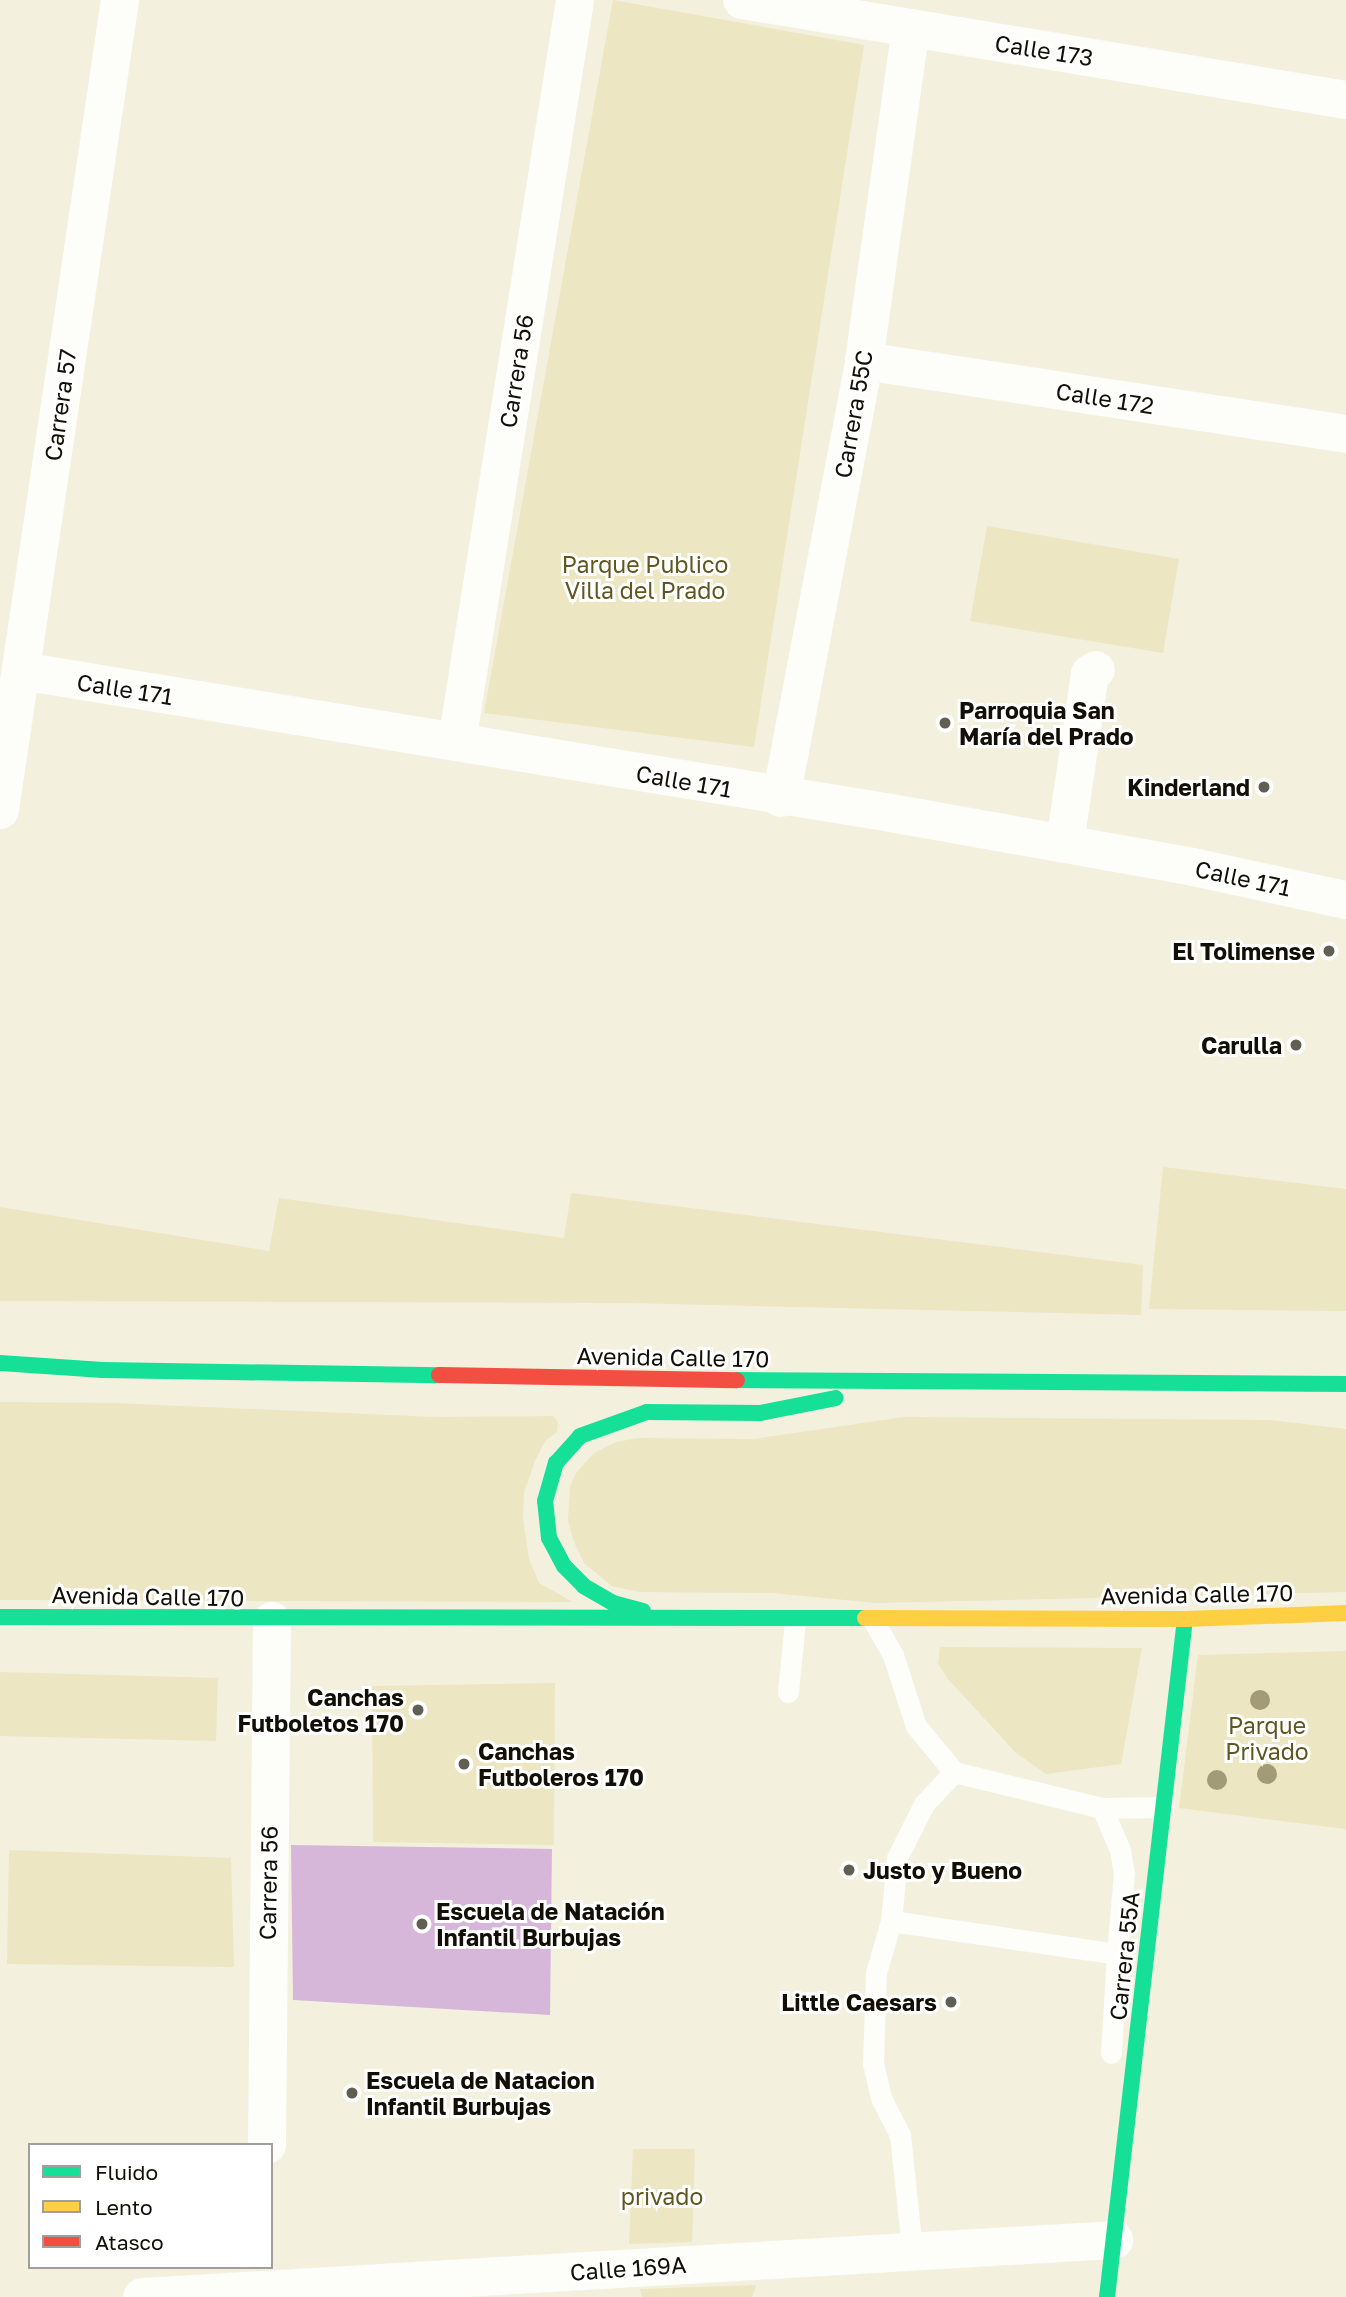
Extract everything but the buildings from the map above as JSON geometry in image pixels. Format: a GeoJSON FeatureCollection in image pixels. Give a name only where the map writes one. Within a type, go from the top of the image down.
{"type":"FeatureCollection","features":[{"type":"Feature","properties":{"kind":"main road","name":"Avenida Calle 170"},"geometry":{"type":"LineString","coordinates":[[0,1363],[103,1370],[914,1383],[1346,1384]]}},
{"type":"Feature","properties":{"kind":"main road"},"geometry":{"type":"LineString","coordinates":[[0,1372],[103,1370]]}},
{"type":"Feature","properties":{"kind":"main road"},"geometry":{"type":"LineString","coordinates":[[673,1620],[613,1603],[584,1586],[564,1566],[549,1538],[545,1501],[556,1463],[580,1436],[611,1421],[647,1412],[760,1413],[914,1383]]}},
{"type":"Feature","properties":{"kind":"main road","name":"Avenida Calle 170"},"geometry":{"type":"LineString","coordinates":[[0,1617],[873,1620],[1185,1619],[1346,1613]]}},
{"type":"Feature","properties":{"kind":"main road","name":"Carrera 55A"},"geometry":{"type":"LineString","coordinates":[[1107,2297],[1185,1619]]}},
{"type":"Feature","properties":{"kind":"street","name":"Carrera 57"},"geometry":{"type":"LineString","coordinates":[[0,810],[120,0]]}},
{"type":"Feature","properties":{"kind":"street","name":"Carrera 56"},"geometry":{"type":"LineString","coordinates":[[457,742],[575,0]]}},
{"type":"Feature","properties":{"kind":"street","name":"Calle 173"},"geometry":{"type":"LineString","coordinates":[[742,0],[1346,100]]}},
{"type":"Feature","properties":{"kind":"street","name":"Carrera 55C"},"geometry":{"type":"LineString","coordinates":[[781,798],[864,361],[911,28]]}},
{"type":"Feature","properties":{"kind":"street","name":"Calle 172"},"geometry":{"type":"LineString","coordinates":[[864,361],[1346,434]]}},
{"type":"Feature","properties":{"kind":"street"},"geometry":{"type":"LineString","coordinates":[[1065,843],[1090,674],[1096,670]]}},
{"type":"Feature","properties":{"kind":"street","name":"Calle 171"},"geometry":{"type":"LineString","coordinates":[[20,671],[1065,843],[1346,900]]}},
{"type":"Feature","properties":{"kind":"street","name":"Carrera 56"},"geometry":{"type":"LineString","coordinates":[[267,2143],[272,1620]]}},
{"type":"Feature","properties":{"kind":"street","name":"Calle 169A"},"geometry":{"type":"LineString","coordinates":[[142,2297],[268,2284],[1114,2240]]}},
{"type":"Feature","properties":{"kind":"lane"},"geometry":{"type":"LineString","coordinates":[[788,1692],[795,1620]]}},
{"type":"Feature","properties":{"kind":"lane"},"geometry":{"type":"LineString","coordinates":[[873,1620],[893,1655],[916,1726],[954,1772],[1102,1808],[1163,1807]]}},
{"type":"Feature","properties":{"kind":"lane"},"geometry":{"type":"LineString","coordinates":[[912,2249],[900,2135],[881,2098],[873,2063],[876,1973],[891,1921],[897,1858],[924,1804],[954,1772]]}},
{"type":"Feature","properties":{"kind":"lane"},"geometry":{"type":"LineString","coordinates":[[1102,1808],[1121,1850],[1124,1873],[1111,2053]]}},
{"type":"Feature","properties":{"kind":"lane"},"geometry":{"type":"LineString","coordinates":[[891,1921],[1117,1954]]}},
{"type":"Feature","properties":{"kind":"green space","name":"Parque Publico Villa del Prado"},"geometry":{"type":"Polygon","coordinates":[[[613,0],[864,45],[754,747],[484,713],[613,0]]]}},
{"type":"Feature","properties":{"kind":"green space"},"geometry":{"type":"Polygon","coordinates":[[[987,526],[1179,559],[1163,653],[970,621],[987,526]]]}},
{"type":"Feature","properties":{"kind":"green space"},"geometry":{"type":"Polygon","coordinates":[[[1163,1167],[1346,1189],[1346,1311],[1149,1309],[1163,1167]]]}},
{"type":"Feature","properties":{"kind":"green space"},"geometry":{"type":"Polygon","coordinates":[[[571,1193],[1143,1265],[1141,1315],[628,1303],[0,1301],[0,1207],[269,1251],[279,1198],[564,1238],[571,1193]]]}},
{"type":"Feature","properties":{"kind":"green space"},"geometry":{"type":"Polygon","coordinates":[[[0,1402],[114,1403],[435,1417],[553,1416],[558,1422],[557,1432],[545,1441],[535,1461],[524,1492],[523,1518],[529,1559],[539,1583],[573,1602],[0,1600],[0,1402]]]}},
{"type":"Feature","properties":{"kind":"green space"},"geometry":{"type":"Polygon","coordinates":[[[904,1417],[1271,1420],[1346,1429],[1346,1592],[876,1603],[772,1593],[639,1592],[612,1586],[584,1563],[574,1542],[568,1520],[570,1487],[576,1473],[594,1453],[616,1442],[638,1438],[754,1439],[904,1417]]]}},
{"type":"Feature","properties":{"kind":"green space"},"geometry":{"type":"Polygon","coordinates":[[[940,1647],[1142,1648],[1121,1764],[1046,1774],[1015,1752],[948,1679],[938,1664],[940,1647]]]}},
{"type":"Feature","properties":{"kind":"green space","name":"Parque Privado"},"geometry":{"type":"Polygon","coordinates":[[[1346,1651],[1346,1829],[1179,1808],[1198,1655],[1346,1651]]]}},
{"type":"Feature","properties":{"kind":"green space"},"geometry":{"type":"Polygon","coordinates":[[[0,1672],[218,1678],[216,1741],[0,1736],[0,1672]]]}},
{"type":"Feature","properties":{"kind":"green space","name":"Canchas Futboleros 170"},"geometry":{"type":"Polygon","coordinates":[[[555,1683],[554,1845],[373,1842],[372,1686],[555,1683]]]}},
{"type":"Feature","properties":{"kind":"green space"},"geometry":{"type":"Polygon","coordinates":[[[9,1850],[231,1858],[234,1967],[7,1964],[9,1850]]]}},
{"type":"Feature","properties":{"kind":"green space","name":"privado"},"geometry":{"type":"Polygon","coordinates":[[[633,2149],[695,2149],[692,2242],[629,2244],[633,2149]]]}},
{"type":"Feature","properties":{"kind":"green space"},"geometry":{"type":"Polygon","coordinates":[[[756,2285],[752,2297],[642,2297],[640,2289],[756,2285]]]}},
{"type":"Feature","properties":{"kind":"shaded area","name":"Escuela de Natación Infantil Burbujas"},"geometry":{"type":"Polygon","coordinates":[[[291,1845],[552,1849],[550,2015],[293,2000],[291,1845]]]}},
{"type":"Feature","properties":{"kind":"traffic: fast"},"geometry":{"type":"LineString","coordinates":[[0,1363],[103,1370],[439,1375]]}},
{"type":"Feature","properties":{"kind":"traffic: fast"},"geometry":{"type":"LineString","coordinates":[[737,1380],[1346,1384]]}},
{"type":"Feature","properties":{"kind":"traffic: fast"},"geometry":{"type":"LineString","coordinates":[[643,1611],[613,1603],[584,1586],[564,1566],[549,1538],[545,1501],[556,1463],[580,1436],[647,1412],[760,1413],[836,1398]]}},
{"type":"Feature","properties":{"kind":"traffic: fast"},"geometry":{"type":"LineString","coordinates":[[0,1617],[865,1618]]}},
{"type":"Feature","properties":{"kind":"traffic: fast"},"geometry":{"type":"LineString","coordinates":[[1107,2297],[1185,1619]]}},
{"type":"Feature","properties":{"kind":"traffic: slow"},"geometry":{"type":"LineString","coordinates":[[865,1618],[1185,1619],[1346,1613]]}},
{"type":"Feature","properties":{"kind":"traffic: jam"},"geometry":{"type":"LineString","coordinates":[[439,1375],[737,1380]]}},
{"type":"Feature","properties":{"kind":"place","name":"Parroquia San María del Prado"},"geometry":{"type":"Point","coordinates":[945,723]}},
{"type":"Feature","properties":{"kind":"place","name":"Kinderland"},"geometry":{"type":"Point","coordinates":[1264,787]}},
{"type":"Feature","properties":{"kind":"place","name":"El Tolimense"},"geometry":{"type":"Point","coordinates":[1329,951]}},
{"type":"Feature","properties":{"kind":"place","name":"Carulla"},"geometry":{"type":"Point","coordinates":[1296,1045]}},
{"type":"Feature","properties":{"kind":"place","name":"Canchas Futboletos 170"},"geometry":{"type":"Point","coordinates":[418,1710]}},
{"type":"Feature","properties":{"kind":"place","name":"Canchas Futboleros 170"},"geometry":{"type":"Point","coordinates":[464,1764]}},
{"type":"Feature","properties":{"kind":"place","name":"Justo y Bueno"},"geometry":{"type":"Point","coordinates":[849,1870]}},
{"type":"Feature","properties":{"kind":"place","name":"Escuela de Natación Infantil Burbujas"},"geometry":{"type":"Point","coordinates":[422,1924]}},
{"type":"Feature","properties":{"kind":"place","name":"Little Caesars"},"geometry":{"type":"Point","coordinates":[951,2002]}},
{"type":"Feature","properties":{"kind":"place","name":"Escuela de Natacion Infantil Burbujas"},"geometry":{"type":"Point","coordinates":[352,2093]}}]}
